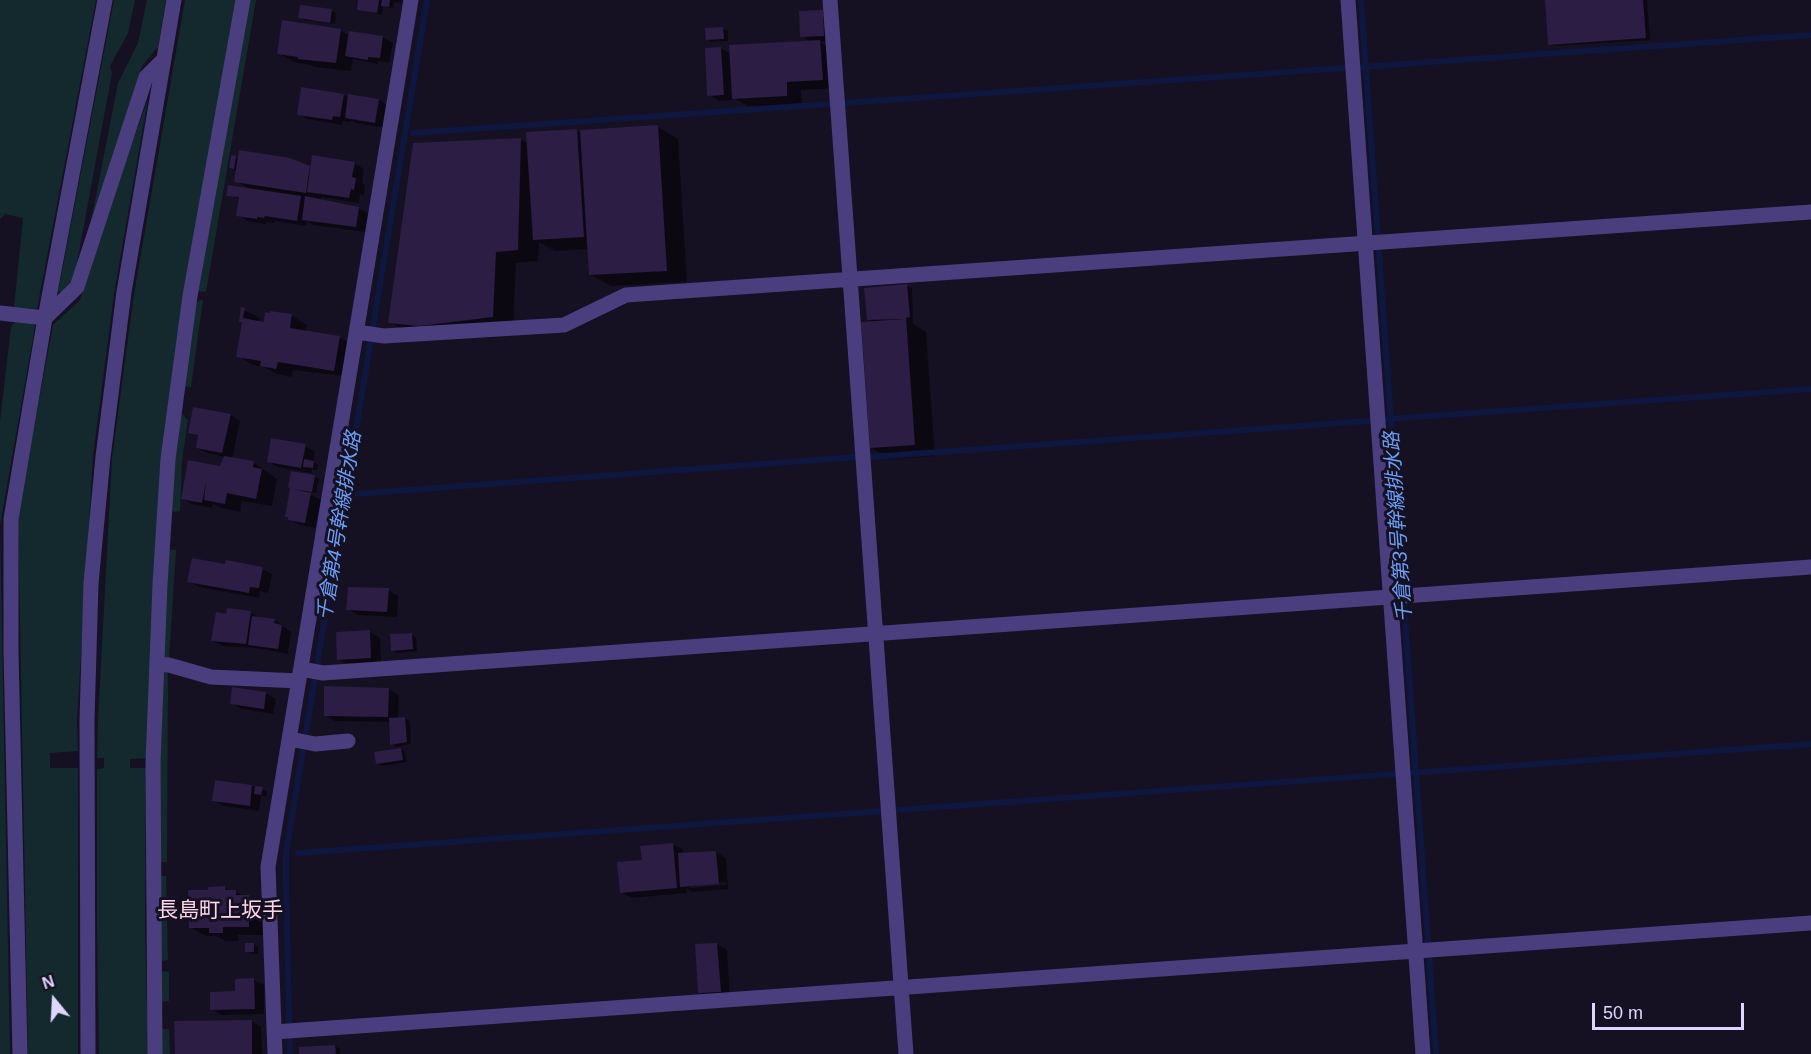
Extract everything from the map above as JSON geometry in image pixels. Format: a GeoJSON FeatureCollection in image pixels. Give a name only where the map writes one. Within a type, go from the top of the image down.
{"type":"FeatureCollection","features":[{"type":"Feature","properties":{"kind":"street"},"geometry":{"type":"LineString","coordinates":[[20,1054],[11,651],[11,519],[45,318],[105,0]]}},
{"type":"Feature","properties":{"kind":"street"},"geometry":{"type":"LineString","coordinates":[[88,1054],[87,720],[91,583],[102,457],[123,291],[174,0]]}},
{"type":"Feature","properties":{"kind":"street"},"geometry":{"type":"LineString","coordinates":[[155,1054],[153,763],[168,459],[190,296],[243,0]]}},
{"type":"Feature","properties":{"kind":"street"},"geometry":{"type":"LineString","coordinates":[[275,1054],[277,1032],[268,867],[292,739],[411,0]]}},
{"type":"Feature","properties":{"kind":"street"},"geometry":{"type":"LineString","coordinates":[[830,0],[906,1054]]}},
{"type":"Feature","properties":{"kind":"street"},"geometry":{"type":"LineString","coordinates":[[1348,0],[1418,951],[1423,1054]]}},
{"type":"Feature","properties":{"kind":"street"},"geometry":{"type":"LineString","coordinates":[[45,318],[77,287],[146,77],[164,60]]}},
{"type":"Feature","properties":{"kind":"street"},"geometry":{"type":"LineString","coordinates":[[359,332],[379,335],[564,325],[626,295],[1811,212]]}},
{"type":"Feature","properties":{"kind":"street"},"geometry":{"type":"LineString","coordinates":[[0,313],[45,318]]}},
{"type":"Feature","properties":{"kind":"street"},"geometry":{"type":"LineString","coordinates":[[157,664],[211,676],[323,673],[1811,567]]}},
{"type":"Feature","properties":{"kind":"street"},"geometry":{"type":"LineString","coordinates":[[292,739],[315,744],[348,741]]}},
{"type":"Feature","properties":{"kind":"street"},"geometry":{"type":"LineString","coordinates":[[277,1032],[1811,923]]}},
{"type":"Feature","properties":{"kind":"green space"},"geometry":{"type":"Polygon","coordinates":[[[0,0],[96,0],[37,309],[14,308],[23,218],[5,214],[0,219],[0,0]]]}},
{"type":"Feature","properties":{"kind":"green space"},"geometry":{"type":"Polygon","coordinates":[[[114,0],[135,0],[128,33],[110,66],[112,73],[74,279],[62,293],[58,292],[114,0]]]}},
{"type":"Feature","properties":{"kind":"green space"},"geometry":{"type":"Polygon","coordinates":[[[147,0],[166,0],[158,47],[142,66],[89,232],[118,83],[138,43],[147,0]]]}},
{"type":"Feature","properties":{"kind":"green space"},"geometry":{"type":"Polygon","coordinates":[[[185,0],[237,0],[184,297],[149,758],[130,759],[130,768],[146,768],[145,925],[148,1054],[99,1054],[97,769],[104,768],[104,758],[97,758],[112,458],[134,294],[185,0]]]}},
{"type":"Feature","properties":{"kind":"green space"},"geometry":{"type":"Polygon","coordinates":[[[249,0],[256,0],[206,292],[196,291],[249,0]]]}},
{"type":"Feature","properties":{"kind":"green space"},"geometry":{"type":"Polygon","coordinates":[[[148,99],[114,294],[93,456],[77,720],[78,751],[50,753],[50,768],[78,768],[78,1054],[28,1054],[18,514],[53,325],[80,300],[106,216],[148,99]]]}},
{"type":"Feature","properties":{"kind":"green space"},"geometry":{"type":"Polygon","coordinates":[[[203,300],[191,387],[182,386],[194,305],[203,300]]]}},
{"type":"Feature","properties":{"kind":"green space"},"geometry":{"type":"Polygon","coordinates":[[[15,322],[30,323],[35,326],[0,526],[0,421],[11,327],[15,322]]]}},
{"type":"Feature","properties":{"kind":"green space"},"geometry":{"type":"Polygon","coordinates":[[[180,412],[188,420],[182,460],[180,511],[175,512],[171,510],[180,412]]]}},
{"type":"Feature","properties":{"kind":"green space"},"geometry":{"type":"Polygon","coordinates":[[[0,526],[10,1054],[0,1054],[0,526]]]}},
{"type":"Feature","properties":{"kind":"green space"},"geometry":{"type":"Polygon","coordinates":[[[166,549],[176,550],[169,658],[161,657],[166,549]]]}},
{"type":"Feature","properties":{"kind":"green space"},"geometry":{"type":"Polygon","coordinates":[[[160,671],[168,672],[167,862],[158,862],[160,671]]]}},
{"type":"Feature","properties":{"kind":"green space"},"geometry":{"type":"Polygon","coordinates":[[[158,876],[166,876],[168,960],[163,961],[159,960],[158,876]]]}},
{"type":"Feature","properties":{"kind":"green space"},"geometry":{"type":"Polygon","coordinates":[[[164,971],[169,972],[169,1001],[158,1002],[158,974],[164,971]]]}},
{"type":"Feature","properties":{"kind":"green space"},"geometry":{"type":"Polygon","coordinates":[[[159,1029],[169,1029],[170,1054],[159,1054],[159,1029]]]}},
{"type":"Feature","properties":{"kind":"building"},"geometry":{"type":"Polygon","coordinates":[[[358,0],[379,0],[377,13],[357,10],[358,0]]]}},
{"type":"Feature","properties":{"kind":"building"},"geometry":{"type":"Polygon","coordinates":[[[382,0],[390,0],[389,7],[381,6],[382,0]]]}},
{"type":"Feature","properties":{"kind":"building"},"geometry":{"type":"Polygon","coordinates":[[[1545,0],[1643,0],[1646,38],[1548,45],[1545,0]]]}},
{"type":"Feature","properties":{"kind":"building"},"geometry":{"type":"Polygon","coordinates":[[[300,5],[332,9],[330,23],[298,18],[300,5]]]}},
{"type":"Feature","properties":{"kind":"building"},"geometry":{"type":"Polygon","coordinates":[[[823,10],[824,36],[800,37],[799,11],[823,10]]]}},
{"type":"Feature","properties":{"kind":"building"},"geometry":{"type":"Polygon","coordinates":[[[282,20],[341,29],[336,63],[277,54],[282,20]]]}},
{"type":"Feature","properties":{"kind":"building"},"geometry":{"type":"Polygon","coordinates":[[[723,27],[724,39],[706,40],[705,28],[723,27]]]}},
{"type":"Feature","properties":{"kind":"building"},"geometry":{"type":"Polygon","coordinates":[[[349,31],[383,36],[380,58],[368,57],[368,60],[345,56],[349,31]]]}},
{"type":"Feature","properties":{"kind":"building"},"geometry":{"type":"Polygon","coordinates":[[[820,40],[823,80],[787,82],[787,96],[732,99],[729,45],[820,40]]]}},
{"type":"Feature","properties":{"kind":"building"},"geometry":{"type":"Polygon","coordinates":[[[721,47],[724,95],[707,96],[705,48],[721,47]]]}},
{"type":"Feature","properties":{"kind":"building"},"geometry":{"type":"Polygon","coordinates":[[[301,87],[344,94],[340,117],[333,116],[332,120],[297,115],[301,87]]]}},
{"type":"Feature","properties":{"kind":"building"},"geometry":{"type":"Polygon","coordinates":[[[348,94],[379,99],[375,123],[345,118],[348,94]]]}},
{"type":"Feature","properties":{"kind":"building"},"geometry":{"type":"Polygon","coordinates":[[[658,125],[667,271],[589,275],[580,130],[658,125]]]}},
{"type":"Feature","properties":{"kind":"building"},"geometry":{"type":"Polygon","coordinates":[[[577,129],[584,237],[533,240],[526,132],[577,129]]]}},
{"type":"Feature","properties":{"kind":"building"},"geometry":{"type":"Polygon","coordinates":[[[521,138],[518,250],[496,252],[493,317],[419,326],[388,323],[413,143],[521,138]]]}},
{"type":"Feature","properties":{"kind":"building"},"geometry":{"type":"Polygon","coordinates":[[[239,150],[290,158],[310,166],[306,193],[234,182],[239,150]]]}},
{"type":"Feature","properties":{"kind":"building"},"geometry":{"type":"Polygon","coordinates":[[[231,155],[236,156],[234,169],[229,168],[231,155]]]}},
{"type":"Feature","properties":{"kind":"building"},"geometry":{"type":"Polygon","coordinates":[[[312,155],[355,162],[352,177],[356,178],[354,190],[351,189],[349,198],[307,192],[312,155]]]}},
{"type":"Feature","properties":{"kind":"building"},"geometry":{"type":"Polygon","coordinates":[[[228,185],[301,196],[297,221],[265,216],[264,218],[257,217],[257,219],[236,216],[239,197],[226,196],[228,185]]]}},
{"type":"Feature","properties":{"kind":"building"},"geometry":{"type":"Polygon","coordinates":[[[305,196],[359,207],[356,227],[302,220],[305,196]]]}},
{"type":"Feature","properties":{"kind":"building"},"geometry":{"type":"Polygon","coordinates":[[[907,284],[910,317],[906,318],[915,445],[870,448],[861,322],[904,319],[867,320],[864,288],[907,284]]]}},
{"type":"Feature","properties":{"kind":"building"},"geometry":{"type":"Polygon","coordinates":[[[241,307],[245,308],[243,318],[264,322],[265,312],[292,314],[290,328],[340,336],[334,371],[278,362],[276,369],[260,366],[261,361],[236,357],[242,322],[239,322],[241,307]]]}},
{"type":"Feature","properties":{"kind":"building"},"geometry":{"type":"Polygon","coordinates":[[[193,407],[231,414],[222,453],[196,448],[198,435],[188,433],[193,407]]]}},
{"type":"Feature","properties":{"kind":"building"},"geometry":{"type":"Polygon","coordinates":[[[271,438],[306,444],[301,468],[267,462],[271,438]]]}},
{"type":"Feature","properties":{"kind":"building"},"geometry":{"type":"Polygon","coordinates":[[[224,456],[254,461],[253,467],[262,469],[256,499],[227,493],[225,504],[204,500],[206,482],[202,503],[181,499],[188,460],[220,466],[224,456]]]}},
{"type":"Feature","properties":{"kind":"building"},"geometry":{"type":"Polygon","coordinates":[[[304,459],[314,461],[313,468],[303,467],[304,459]]]}},
{"type":"Feature","properties":{"kind":"building"},"geometry":{"type":"Polygon","coordinates":[[[291,471],[315,475],[312,492],[293,489],[311,493],[305,523],[288,520],[288,517],[285,517],[291,471]]]}},
{"type":"Feature","properties":{"kind":"building"},"geometry":{"type":"Polygon","coordinates":[[[192,558],[225,564],[226,560],[263,567],[259,588],[250,587],[249,593],[187,582],[192,558]]]}},
{"type":"Feature","properties":{"kind":"building"},"geometry":{"type":"Polygon","coordinates":[[[348,587],[389,588],[387,612],[346,610],[348,587]]]}},
{"type":"Feature","properties":{"kind":"building"},"geometry":{"type":"Polygon","coordinates":[[[227,608],[251,611],[246,644],[211,641],[216,612],[226,614],[227,608]]]}},
{"type":"Feature","properties":{"kind":"building"},"geometry":{"type":"Polygon","coordinates":[[[252,616],[275,619],[274,623],[282,625],[278,649],[248,645],[252,616]]]}},
{"type":"Feature","properties":{"kind":"building"},"geometry":{"type":"Polygon","coordinates":[[[370,630],[371,658],[337,660],[336,632],[370,630]]]}},
{"type":"Feature","properties":{"kind":"building"},"geometry":{"type":"Polygon","coordinates":[[[412,633],[413,649],[391,651],[390,634],[412,633]]]}},
{"type":"Feature","properties":{"kind":"building"},"geometry":{"type":"Polygon","coordinates":[[[324,686],[389,688],[388,717],[324,716],[324,686]]]}},
{"type":"Feature","properties":{"kind":"building"},"geometry":{"type":"Polygon","coordinates":[[[232,687],[266,692],[264,709],[230,704],[232,687]]]}},
{"type":"Feature","properties":{"kind":"building"},"geometry":{"type":"Polygon","coordinates":[[[405,717],[407,742],[390,745],[389,718],[405,717]]]}},
{"type":"Feature","properties":{"kind":"building"},"geometry":{"type":"Polygon","coordinates":[[[401,748],[403,760],[376,764],[374,752],[401,748]]]}},
{"type":"Feature","properties":{"kind":"building"},"geometry":{"type":"Polygon","coordinates":[[[215,780],[252,785],[250,806],[212,801],[215,780]]]}},
{"type":"Feature","properties":{"kind":"building"},"geometry":{"type":"Polygon","coordinates":[[[255,786],[263,787],[261,795],[254,794],[255,786]]]}},
{"type":"Feature","properties":{"kind":"building"},"geometry":{"type":"Polygon","coordinates":[[[673,843],[677,888],[620,893],[617,862],[642,860],[640,846],[673,843]]]}},
{"type":"Feature","properties":{"kind":"building"},"geometry":{"type":"Polygon","coordinates":[[[716,851],[719,884],[680,887],[678,853],[716,851]]]}},
{"type":"Feature","properties":{"kind":"building"},"geometry":{"type":"Polygon","coordinates":[[[225,886],[225,890],[236,890],[236,895],[249,895],[249,927],[223,927],[223,933],[209,933],[209,928],[189,928],[188,890],[208,890],[208,887],[225,886]]]}},
{"type":"Feature","properties":{"kind":"building"},"geometry":{"type":"Polygon","coordinates":[[[245,943],[254,943],[254,952],[245,952],[245,943]]]}},
{"type":"Feature","properties":{"kind":"building"},"geometry":{"type":"Polygon","coordinates":[[[717,943],[721,992],[698,993],[695,944],[717,943]]]}},
{"type":"Feature","properties":{"kind":"building"},"geometry":{"type":"Polygon","coordinates":[[[254,978],[255,1009],[210,1010],[210,992],[235,991],[235,979],[254,978]]]}},
{"type":"Feature","properties":{"kind":"building"},"geometry":{"type":"Polygon","coordinates":[[[252,1020],[252,1054],[175,1054],[174,1021],[252,1020]]]}},
{"type":"Feature","properties":{"kind":"building"},"geometry":{"type":"Polygon","coordinates":[[[335,1045],[336,1054],[299,1054],[299,1047],[335,1045]]]}},
{"type":"Feature","properties":{"kind":"waterway","name":"千倉第4号幹線排水路"},"geometry":{"type":"LineString","coordinates":[[290,1054],[286,853],[427,0]]}},
{"type":"Feature","properties":{"kind":"waterway","name":"千倉第3号幹線排水路"},"geometry":{"type":"LineString","coordinates":[[1361,0],[1436,1054]]}},
{"type":"Feature","properties":{"kind":"waterway"},"geometry":{"type":"LineString","coordinates":[[1361,67],[1811,35]]}},
{"type":"Feature","properties":{"kind":"waterway"},"geometry":{"type":"LineString","coordinates":[[845,103],[1344,68]]}},
{"type":"Feature","properties":{"kind":"waterway"},"geometry":{"type":"LineString","coordinates":[[413,133],[831,104]]}},
{"type":"Feature","properties":{"kind":"waterway"},"geometry":{"type":"LineString","coordinates":[[1387,419],[1811,389]]}},
{"type":"Feature","properties":{"kind":"waterway"},"geometry":{"type":"LineString","coordinates":[[871,457],[1369,421]]}},
{"type":"Feature","properties":{"kind":"waterway"},"geometry":{"type":"LineString","coordinates":[[354,494],[857,457]]}},
{"type":"Feature","properties":{"kind":"waterway"},"geometry":{"type":"LineString","coordinates":[[1412,773],[1811,744]]}},
{"type":"Feature","properties":{"kind":"waterway"},"geometry":{"type":"LineString","coordinates":[[897,810],[1394,774]]}},
{"type":"Feature","properties":{"kind":"waterway"},"geometry":{"type":"LineString","coordinates":[[298,853],[883,811]]}},
{"type":"Feature","properties":{"kind":"district","name":"長島町上坂手"},"geometry":{"type":"Point","coordinates":[220,911]}}]}
